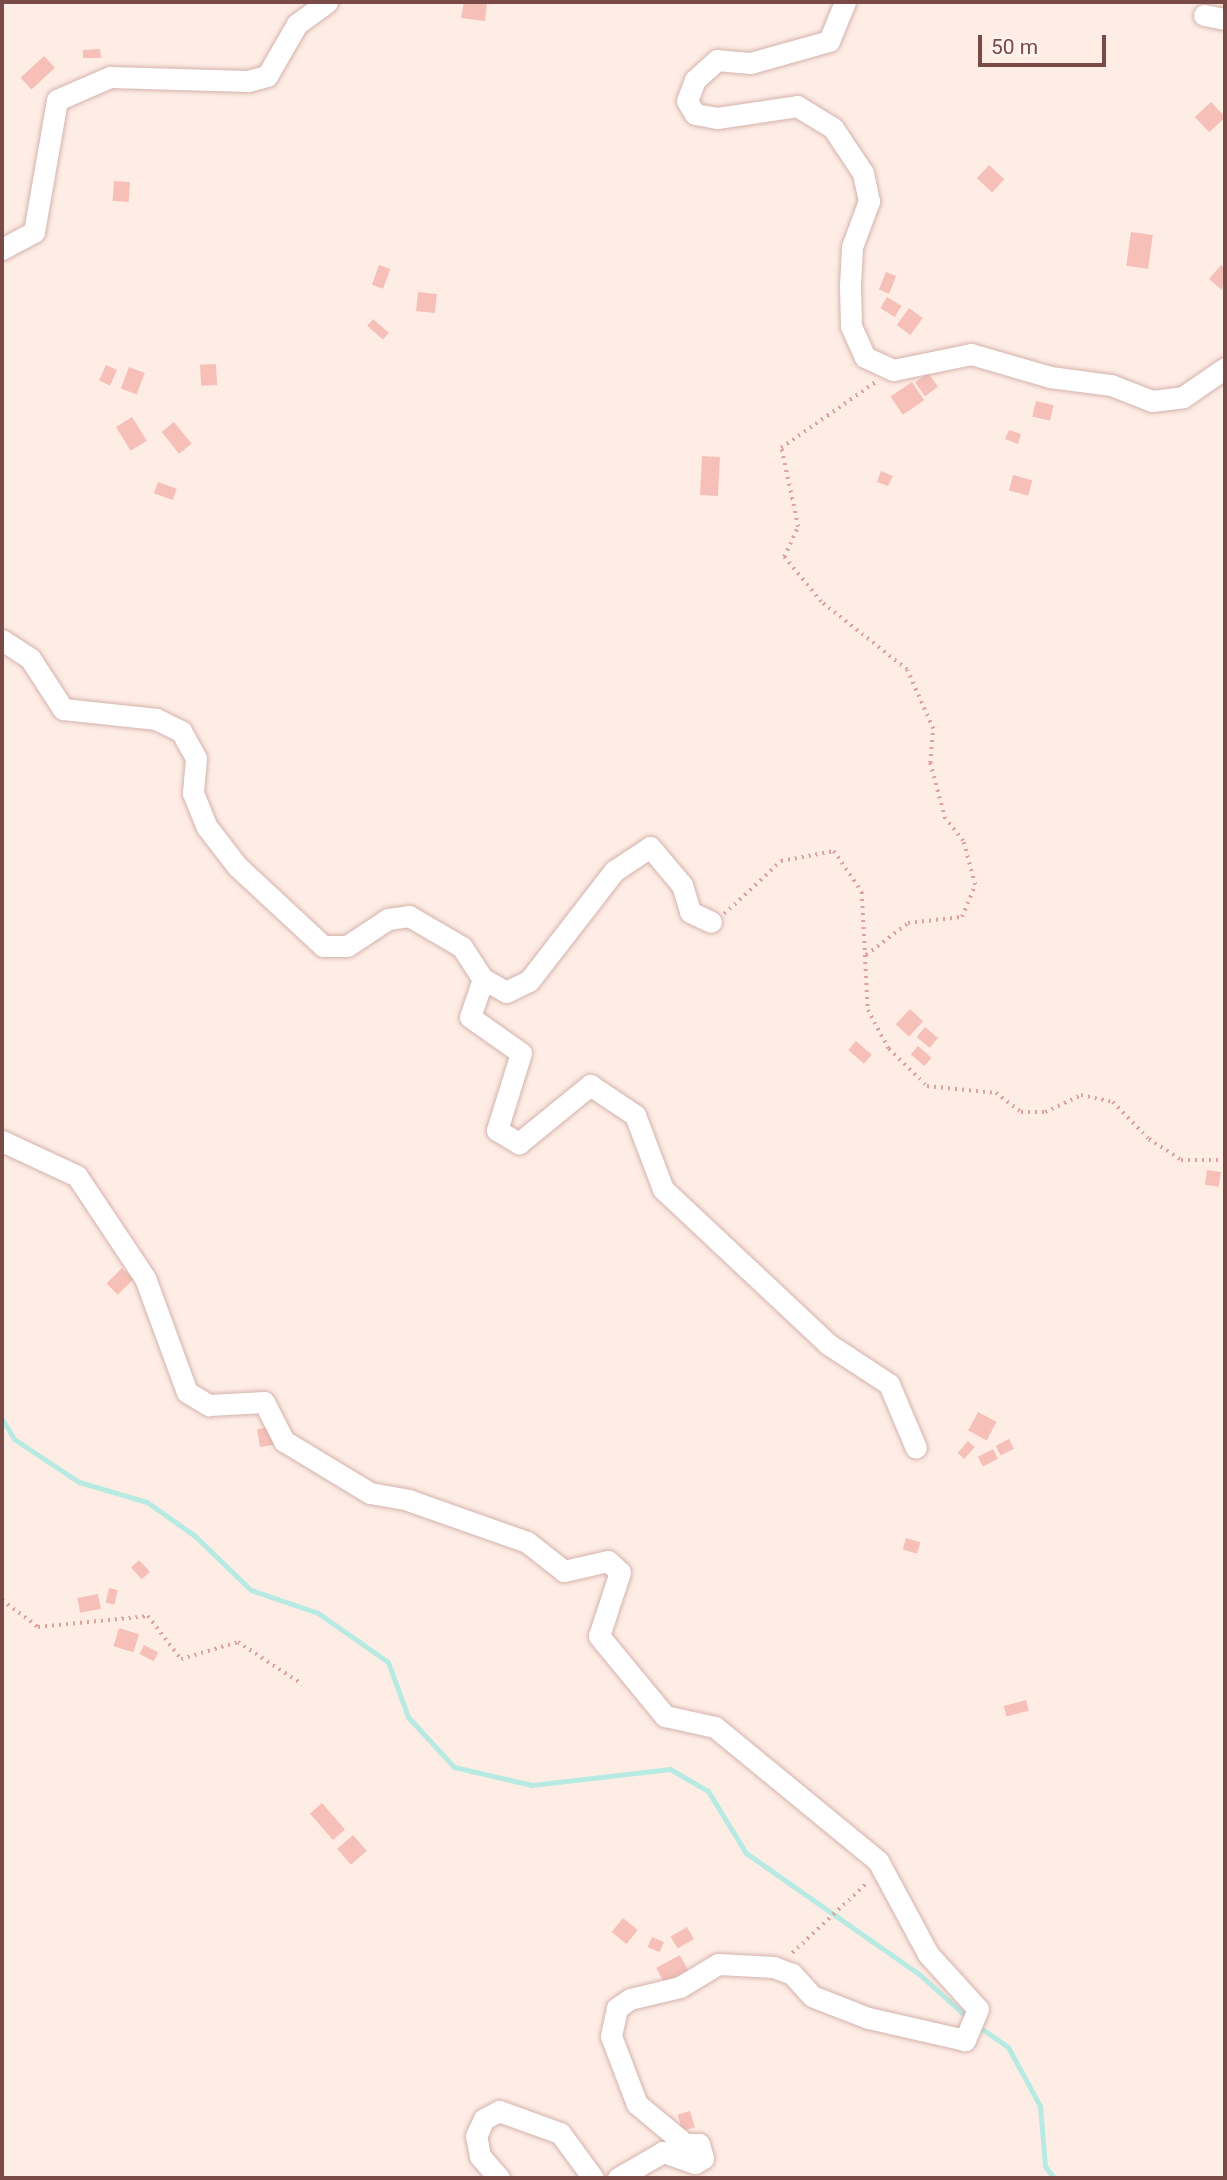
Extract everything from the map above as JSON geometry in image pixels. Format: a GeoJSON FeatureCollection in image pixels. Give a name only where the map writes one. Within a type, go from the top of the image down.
{"type":"FeatureCollection","features":[{"type":"Feature","properties":{"kind":"street"},"geometry":{"type":"LineString","coordinates":[[2,249],[34,232],[57,100],[110,77],[248,81],[267,76],[297,24],[327,2]]}},
{"type":"Feature","properties":{"kind":"street"},"geometry":{"type":"LineString","coordinates":[[845,2],[829,41],[750,63],[717,60],[695,80],[687,101],[695,114],[717,118],[797,106],[833,128],[863,173],[869,201],[852,247],[851,326],[865,358],[893,370],[971,354],[1050,377],[1111,385],[1152,401],[1183,397],[1225,368]]}},
{"type":"Feature","properties":{"kind":"street"},"geometry":{"type":"LineString","coordinates":[[1204,15],[1225,19]]}},
{"type":"Feature","properties":{"kind":"street"},"geometry":{"type":"LineString","coordinates":[[2,640],[30,657],[63,709],[156,719],[181,731],[196,758],[194,793],[207,827],[237,866],[323,946],[346,946],[388,919],[409,916],[462,947],[484,979],[506,992],[529,981],[614,872],[650,847],[682,885],[690,912],[711,922]]}},
{"type":"Feature","properties":{"kind":"street"},"geometry":{"type":"LineString","coordinates":[[484,979],[470,1017],[521,1053],[496,1130],[519,1143],[590,1085],[635,1115],[663,1189],[828,1345],[888,1384],[916,1448]]}},
{"type":"Feature","properties":{"kind":"street"},"geometry":{"type":"LineString","coordinates":[[2,1141],[77,1176],[145,1278],[187,1392],[209,1405],[264,1402],[284,1441],[370,1493],[408,1500],[527,1542],[564,1571],[608,1561],[620,1573],[599,1636],[665,1716],[715,1727],[878,1861],[928,1954],[978,2009],[965,2040],[868,2018],[812,1996],[792,1974],[774,1967],[718,1964],[680,1987],[630,1999],[617,2008],[611,2036],[637,2104],[685,2144],[699,2144],[703,2158],[695,2163],[663,2152],[618,2178]]}},
{"type":"Feature","properties":{"kind":"street"},"geometry":{"type":"LineString","coordinates":[[499,2178],[480,2156],[476,2136],[484,2119],[499,2111],[561,2133],[593,2178]]}},
{"type":"Feature","properties":{"kind":"path"},"geometry":{"type":"LineString","coordinates":[[866,955],[908,923],[962,916],[975,885],[964,841],[945,819],[930,763],[933,729],[907,670],[821,602],[784,557],[798,527],[781,448],[893,370]]}},
{"type":"Feature","properties":{"kind":"path"},"geometry":{"type":"LineString","coordinates":[[711,922],[746,900],[780,861],[834,851],[862,892],[868,1010],[888,1049],[927,1086],[996,1093],[1021,1112],[1045,1112],[1081,1095],[1113,1102],[1149,1139],[1181,1160],[1225,1160]]}},
{"type":"Feature","properties":{"kind":"path"},"geometry":{"type":"LineString","coordinates":[[2,1601],[37,1627],[148,1616],[181,1659],[238,1642],[302,1684]]}},
{"type":"Feature","properties":{"kind":"path"},"geometry":{"type":"LineString","coordinates":[[784,1961],[877,1874]]}},
{"type":"Feature","properties":{"kind":"building"},"geometry":{"type":"Polygon","coordinates":[[[464,2],[487,3],[485,21],[461,18],[464,2]]]}},
{"type":"Feature","properties":{"kind":"building"},"geometry":{"type":"Polygon","coordinates":[[[100,49],[101,58],[83,58],[83,50],[100,49]]]}},
{"type":"Feature","properties":{"kind":"building"},"geometry":{"type":"Polygon","coordinates":[[[44,56],[55,68],[32,90],[21,78],[44,56]]]}},
{"type":"Feature","properties":{"kind":"building"},"geometry":{"type":"Polygon","coordinates":[[[1211,102],[1225,118],[1209,132],[1195,117],[1211,102]]]}},
{"type":"Feature","properties":{"kind":"building"},"geometry":{"type":"Polygon","coordinates":[[[989,165],[1004,179],[992,192],[977,178],[989,165]]]}},
{"type":"Feature","properties":{"kind":"building"},"geometry":{"type":"Polygon","coordinates":[[[114,181],[130,182],[129,202],[113,201],[114,181]]]}},
{"type":"Feature","properties":{"kind":"building"},"geometry":{"type":"Polygon","coordinates":[[[1131,232],[1153,235],[1148,269],[1126,266],[1131,232]]]}},
{"type":"Feature","properties":{"kind":"building"},"geometry":{"type":"Polygon","coordinates":[[[379,265],[390,269],[383,289],[372,285],[379,265]]]}},
{"type":"Feature","properties":{"kind":"building"},"geometry":{"type":"Polygon","coordinates":[[[1221,265],[1225,269],[1222,290],[1209,279],[1221,265]]]}},
{"type":"Feature","properties":{"kind":"building"},"geometry":{"type":"Polygon","coordinates":[[[886,272],[896,276],[889,294],[879,290],[886,272]]]}},
{"type":"Feature","properties":{"kind":"building"},"geometry":{"type":"Polygon","coordinates":[[[418,292],[437,294],[435,313],[416,311],[418,292]]]}},
{"type":"Feature","properties":{"kind":"building"},"geometry":{"type":"Polygon","coordinates":[[[887,297],[902,306],[895,317],[880,308],[887,297]]]}},
{"type":"Feature","properties":{"kind":"building"},"geometry":{"type":"Polygon","coordinates":[[[909,308],[923,318],[910,335],[897,325],[909,308]]]}},
{"type":"Feature","properties":{"kind":"building"},"geometry":{"type":"Polygon","coordinates":[[[373,319],[389,333],[383,340],[367,326],[373,319]]]}},
{"type":"Feature","properties":{"kind":"building"},"geometry":{"type":"Polygon","coordinates":[[[216,364],[217,385],[201,386],[200,365],[216,364]]]}},
{"type":"Feature","properties":{"kind":"building"},"geometry":{"type":"Polygon","coordinates":[[[106,365],[117,370],[110,385],[99,381],[106,365]]]}},
{"type":"Feature","properties":{"kind":"building"},"geometry":{"type":"Polygon","coordinates":[[[129,367],[145,373],[137,395],[121,388],[129,367]]]}},
{"type":"Feature","properties":{"kind":"building"},"geometry":{"type":"Polygon","coordinates":[[[928,373],[938,387],[925,396],[915,382],[928,373]]]}},
{"type":"Feature","properties":{"kind":"building"},"geometry":{"type":"Polygon","coordinates":[[[912,382],[924,400],[903,415],[890,397],[912,382]]]}},
{"type":"Feature","properties":{"kind":"building"},"geometry":{"type":"Polygon","coordinates":[[[1036,401],[1054,405],[1050,421],[1032,417],[1036,401]]]}},
{"type":"Feature","properties":{"kind":"building"},"geometry":{"type":"Polygon","coordinates":[[[132,417],[147,441],[131,451],[116,427],[132,417]]]}},
{"type":"Feature","properties":{"kind":"building"},"geometry":{"type":"Polygon","coordinates":[[[174,422],[192,444],[179,454],[162,432],[174,422]]]}},
{"type":"Feature","properties":{"kind":"building"},"geometry":{"type":"Polygon","coordinates":[[[1009,430],[1021,434],[1018,444],[1005,439],[1009,430]]]}},
{"type":"Feature","properties":{"kind":"building"},"geometry":{"type":"Polygon","coordinates":[[[702,456],[720,457],[718,496],[700,495],[702,456]]]}},
{"type":"Feature","properties":{"kind":"building"},"geometry":{"type":"Polygon","coordinates":[[[881,471],[893,476],[888,486],[877,482],[881,471]]]}},
{"type":"Feature","properties":{"kind":"building"},"geometry":{"type":"Polygon","coordinates":[[[1013,475],[1032,480],[1028,496],[1009,490],[1013,475]]]}},
{"type":"Feature","properties":{"kind":"building"},"geometry":{"type":"Polygon","coordinates":[[[158,482],[177,489],[173,500],[154,493],[158,482]]]}},
{"type":"Feature","properties":{"kind":"building"},"geometry":{"type":"Polygon","coordinates":[[[910,1009],[923,1021],[909,1037],[896,1024],[910,1009]]]}},
{"type":"Feature","properties":{"kind":"building"},"geometry":{"type":"Polygon","coordinates":[[[925,1027],[938,1038],[930,1048],[917,1037],[925,1027]]]}},
{"type":"Feature","properties":{"kind":"building"},"geometry":{"type":"Polygon","coordinates":[[[856,1041],[872,1055],[864,1064],[848,1050],[856,1041]]]}},
{"type":"Feature","properties":{"kind":"building"},"geometry":{"type":"Polygon","coordinates":[[[918,1046],[932,1058],[924,1066],[911,1054],[918,1046]]]}},
{"type":"Feature","properties":{"kind":"building"},"geometry":{"type":"Polygon","coordinates":[[[1207,1170],[1221,1172],[1219,1187],[1205,1185],[1207,1170]]]}},
{"type":"Feature","properties":{"kind":"building"},"geometry":{"type":"Polygon","coordinates":[[[122,1268],[133,1279],[118,1295],[106,1284],[122,1268]]]}},
{"type":"Feature","properties":{"kind":"building"},"geometry":{"type":"Polygon","coordinates":[[[978,1412],[997,1422],[987,1440],[968,1431],[978,1412]]]}},
{"type":"Feature","properties":{"kind":"building"},"geometry":{"type":"Polygon","coordinates":[[[271,1427],[274,1445],[260,1447],[257,1429],[271,1427]]]}},
{"type":"Feature","properties":{"kind":"building"},"geometry":{"type":"Polygon","coordinates":[[[1009,1439],[1014,1449],[1001,1456],[996,1446],[1009,1439]]]}},
{"type":"Feature","properties":{"kind":"building"},"geometry":{"type":"Polygon","coordinates":[[[968,1441],[975,1447],[964,1459],[958,1453],[968,1441]]]}},
{"type":"Feature","properties":{"kind":"building"},"geometry":{"type":"Polygon","coordinates":[[[993,1449],[998,1459],[983,1467],[978,1457],[993,1449]]]}},
{"type":"Feature","properties":{"kind":"building"},"geometry":{"type":"Polygon","coordinates":[[[906,1538],[920,1542],[917,1554],[903,1550],[906,1538]]]}},
{"type":"Feature","properties":{"kind":"building"},"geometry":{"type":"Polygon","coordinates":[[[139,1560],[150,1572],[142,1579],[131,1568],[139,1560]]]}},
{"type":"Feature","properties":{"kind":"building"},"geometry":{"type":"Polygon","coordinates":[[[109,1588],[118,1590],[114,1605],[106,1603],[109,1588]]]}},
{"type":"Feature","properties":{"kind":"building"},"geometry":{"type":"Polygon","coordinates":[[[98,1594],[101,1609],[80,1613],[77,1598],[98,1594]]]}},
{"type":"Feature","properties":{"kind":"building"},"geometry":{"type":"Polygon","coordinates":[[[119,1628],[139,1634],[134,1652],[113,1646],[119,1628]]]}},
{"type":"Feature","properties":{"kind":"building"},"geometry":{"type":"Polygon","coordinates":[[[144,1645],[158,1652],[154,1661],[139,1654],[144,1645]]]}},
{"type":"Feature","properties":{"kind":"building"},"geometry":{"type":"Polygon","coordinates":[[[1026,1700],[1029,1711],[1007,1717],[1004,1706],[1026,1700]]]}},
{"type":"Feature","properties":{"kind":"building"},"geometry":{"type":"Polygon","coordinates":[[[322,1803],[345,1829],[333,1840],[310,1813],[322,1803]]]}},
{"type":"Feature","properties":{"kind":"building"},"geometry":{"type":"Polygon","coordinates":[[[353,1835],[367,1851],[351,1865],[337,1849],[353,1835]]]}},
{"type":"Feature","properties":{"kind":"building"},"geometry":{"type":"Polygon","coordinates":[[[623,1918],[638,1930],[626,1944],[612,1932],[623,1918]]]}},
{"type":"Feature","properties":{"kind":"building"},"geometry":{"type":"Polygon","coordinates":[[[687,1927],[694,1939],[678,1949],[671,1936],[687,1927]]]}},
{"type":"Feature","properties":{"kind":"building"},"geometry":{"type":"Polygon","coordinates":[[[652,1937],[664,1942],[660,1952],[648,1947],[652,1937]]]}},
{"type":"Feature","properties":{"kind":"building"},"geometry":{"type":"Polygon","coordinates":[[[680,1955],[688,1970],[664,1983],[656,1968],[680,1955]]]}},
{"type":"Feature","properties":{"kind":"building"},"geometry":{"type":"Polygon","coordinates":[[[690,2111],[695,2127],[683,2131],[678,2115],[690,2111]]]}},
{"type":"Feature","properties":{"kind":"waterway"},"geometry":{"type":"LineString","coordinates":[[2,1419],[14,1439],[79,1482],[147,1502],[195,1536],[251,1590],[318,1613],[388,1662],[408,1717],[454,1767],[532,1785],[670,1769],[708,1791],[746,1853],[919,1974],[968,2018]]}},
{"type":"Feature","properties":{"kind":"waterway"},"geometry":{"type":"LineString","coordinates":[[975,2024],[1008,2047],[1040,2106],[1045,2166],[1054,2178]]}}]}
